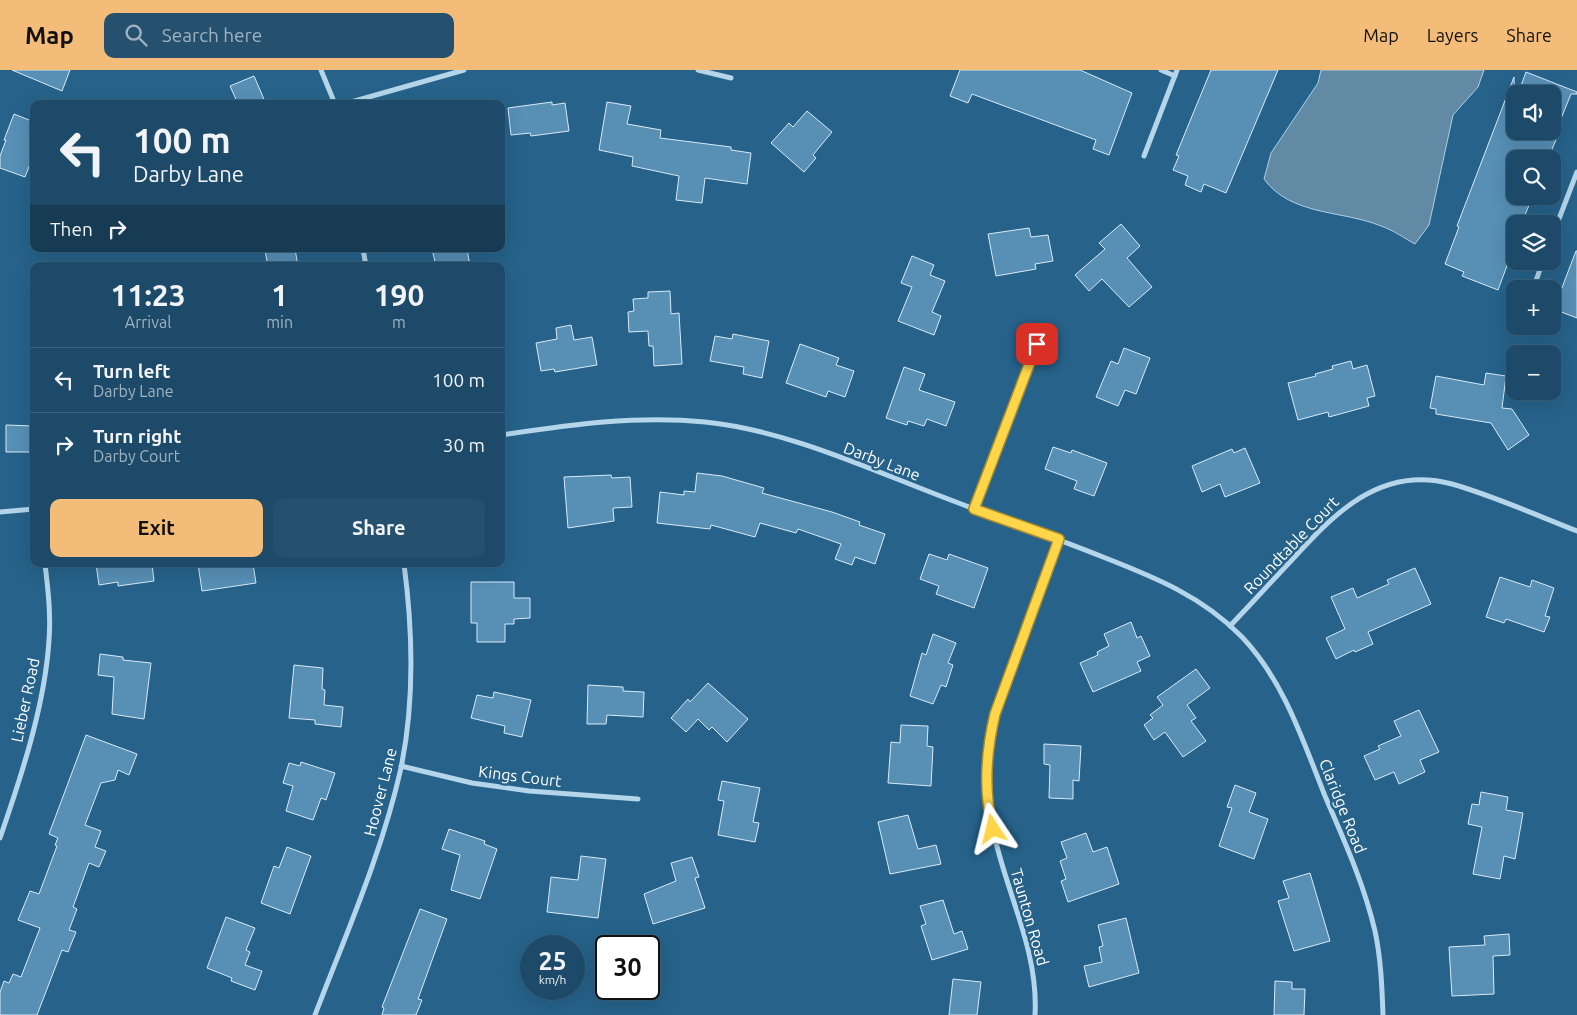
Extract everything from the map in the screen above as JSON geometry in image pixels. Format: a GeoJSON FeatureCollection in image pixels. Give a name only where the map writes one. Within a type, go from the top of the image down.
{"type":"FeatureCollection","features":[{"type":"Feature","properties":{"kind":"street"},"geometry":{"type":"LineString","coordinates":[[322,70],[333,100]]}},
{"type":"Feature","properties":{"kind":"street"},"geometry":{"type":"LineString","coordinates":[[358,100],[464,70]]}},
{"type":"Feature","properties":{"kind":"street"},"geometry":{"type":"LineString","coordinates":[[698,70],[730,78]]}},
{"type":"Feature","properties":{"kind":"street"},"geometry":{"type":"LineString","coordinates":[[1144,156],[1176,73],[1161,70]]}},
{"type":"Feature","properties":{"kind":"street"},"geometry":{"type":"LineString","coordinates":[[1560,215],[1577,172]]}},
{"type":"Feature","properties":{"kind":"street"},"geometry":{"type":"LineString","coordinates":[[974,509],[1037,344]]}},
{"type":"Feature","properties":{"kind":"street","name":"Darby Lane"},"geometry":{"type":"LineString","coordinates":[[505,434],[603,421],[660,419],[728,425],[795,441],[1059,539],[1163,580],[1207,608],[1230,626]]}},
{"type":"Feature","properties":{"kind":"street","name":"Roundtable Court"},"geometry":{"type":"LineString","coordinates":[[1230,626],[1330,518],[1353,500],[1387,486],[1415,481],[1453,484],[1577,531]]}},
{"type":"Feature","properties":{"kind":"street"},"geometry":{"type":"LineString","coordinates":[[0,512],[30,509]]}},
{"type":"Feature","properties":{"kind":"street","name":"Taunton Road"},"geometry":{"type":"LineString","coordinates":[[1035,1015],[1032,965],[995,839],[988,801],[987,771],[989,743],[995,714],[1059,539]]}},
{"type":"Feature","properties":{"kind":"street","name":"Lieber Road"},"geometry":{"type":"LineString","coordinates":[[0,838],[27,751],[48,652],[49,603],[45,567]]}},
{"type":"Feature","properties":{"kind":"street","name":"Hoover Lane"},"geometry":{"type":"LineString","coordinates":[[315,1015],[375,858],[401,766],[410,700],[412,661],[410,612],[404,567]]}},
{"type":"Feature","properties":{"kind":"street","name":"Claridge Road"},"geometry":{"type":"LineString","coordinates":[[1230,626],[1243,638],[1266,668],[1286,700],[1363,887],[1380,960],[1383,1015]]}},
{"type":"Feature","properties":{"kind":"street","name":"Kings Court"},"geometry":{"type":"LineString","coordinates":[[401,766],[472,783],[529,791],[638,800]]}},
{"type":"Feature","properties":{"kind":"water"},"geometry":{"type":"Polygon","coordinates":[[[1321,70],[1484,70],[1478,87],[1453,115],[1429,225],[1415,244],[1381,226],[1303,206],[1288,200],[1275,191],[1264,179],[1271,153],[1318,83],[1321,70]]]}},
{"type":"Feature","properties":{"kind":"building"},"geometry":{"type":"Polygon","coordinates":[[[12,70],[70,70],[62,91],[12,70]]]}},
{"type":"Feature","properties":{"kind":"building"},"geometry":{"type":"Polygon","coordinates":[[[960,70],[1080,70],[1132,93],[1109,155],[1093,149],[1096,140],[972,94],[968,103],[950,96],[960,70]]]}},
{"type":"Feature","properties":{"kind":"building"},"geometry":{"type":"Polygon","coordinates":[[[1211,70],[1278,70],[1226,193],[1204,184],[1201,192],[1185,185],[1188,176],[1173,170],[1179,156],[1176,155],[1211,70]]]}},
{"type":"Feature","properties":{"kind":"building"},"geometry":{"type":"Polygon","coordinates":[[[1526,72],[1559,85],[1521,85],[1526,72]]]}},
{"type":"Feature","properties":{"kind":"building"},"geometry":{"type":"Polygon","coordinates":[[[254,76],[264,100],[236,100],[230,86],[254,76]]]}},
{"type":"Feature","properties":{"kind":"building"},"geometry":{"type":"Polygon","coordinates":[[[1561,86],[1577,92],[1577,94],[1571,94],[1561,119],[1561,86]]]}},
{"type":"Feature","properties":{"kind":"building"},"geometry":{"type":"Polygon","coordinates":[[[1506,98],[1506,140],[1556,140],[1552,150],[1506,150],[1506,205],[1529,205],[1525,215],[1506,215],[1506,268],[1498,290],[1462,276],[1464,272],[1445,264],[1459,227],[1457,226],[1506,98]]]}},
{"type":"Feature","properties":{"kind":"building"},"geometry":{"type":"Polygon","coordinates":[[[552,102],[552,105],[565,103],[569,131],[531,136],[530,133],[511,135],[508,108],[552,102]]]}},
{"type":"Feature","properties":{"kind":"building"},"geometry":{"type":"Polygon","coordinates":[[[607,102],[631,106],[627,124],[661,130],[660,138],[731,147],[731,150],[751,153],[747,184],[705,178],[702,203],[676,200],[679,176],[632,166],[633,157],[599,150],[607,102]]]}},
{"type":"Feature","properties":{"kind":"building"},"geometry":{"type":"Polygon","coordinates":[[[807,111],[832,132],[813,155],[816,158],[804,172],[771,143],[789,123],[793,127],[807,111]]]}},
{"type":"Feature","properties":{"kind":"building"},"geometry":{"type":"Polygon","coordinates":[[[14,114],[30,120],[30,164],[25,177],[0,168],[0,156],[6,140],[4,140],[14,114]]]}},
{"type":"Feature","properties":{"kind":"building"},"geometry":{"type":"Polygon","coordinates":[[[1121,224],[1140,246],[1127,258],[1152,287],[1129,307],[1102,279],[1089,291],[1075,275],[1105,249],[1099,243],[1121,224]]]}},
{"type":"Feature","properties":{"kind":"building"},"geometry":{"type":"Polygon","coordinates":[[[1029,228],[1031,237],[1048,235],[1053,261],[1035,264],[1036,269],[996,276],[988,234],[1029,228]]]}},
{"type":"Feature","properties":{"kind":"building"},"geometry":{"type":"Polygon","coordinates":[[[1577,251],[1577,318],[1561,312],[1561,290],[1577,251]]]}},
{"type":"Feature","properties":{"kind":"building"},"geometry":{"type":"Polygon","coordinates":[[[265,252],[296,252],[297,262],[267,262],[265,252]]]}},
{"type":"Feature","properties":{"kind":"building"},"geometry":{"type":"Polygon","coordinates":[[[433,252],[468,252],[469,262],[435,262],[433,252]]]}},
{"type":"Feature","properties":{"kind":"building"},"geometry":{"type":"Polygon","coordinates":[[[912,256],[934,265],[930,275],[945,281],[932,312],[941,316],[934,335],[898,321],[912,287],[901,283],[912,256]]]}},
{"type":"Feature","properties":{"kind":"building"},"geometry":{"type":"Polygon","coordinates":[[[670,291],[671,314],[679,313],[682,364],[654,366],[653,346],[649,346],[648,331],[629,332],[628,312],[634,311],[633,299],[648,298],[648,292],[670,291]]]}},
{"type":"Feature","properties":{"kind":"building"},"geometry":{"type":"Polygon","coordinates":[[[571,325],[574,340],[592,337],[597,365],[555,372],[554,369],[541,371],[536,343],[557,339],[556,328],[571,325]]]}},
{"type":"Feature","properties":{"kind":"building"},"geometry":{"type":"Polygon","coordinates":[[[733,334],[769,341],[762,378],[743,374],[744,367],[710,361],[715,336],[732,339],[733,334]]]}},
{"type":"Feature","properties":{"kind":"building"},"geometry":{"type":"Polygon","coordinates":[[[800,344],[839,358],[836,365],[854,371],[845,397],[828,391],[826,397],[786,383],[800,344]]]}},
{"type":"Feature","properties":{"kind":"building"},"geometry":{"type":"Polygon","coordinates":[[[1124,348],[1150,358],[1136,394],[1125,390],[1118,406],[1096,397],[1111,361],[1118,364],[1124,348]]]}},
{"type":"Feature","properties":{"kind":"building"},"geometry":{"type":"Polygon","coordinates":[[[1351,361],[1353,369],[1367,365],[1375,396],[1367,398],[1369,406],[1329,417],[1328,412],[1298,420],[1288,383],[1316,376],[1315,374],[1333,369],[1332,366],[1351,361]]]}},
{"type":"Feature","properties":{"kind":"building"},"geometry":{"type":"Polygon","coordinates":[[[904,367],[925,374],[919,390],[955,402],[946,426],[927,419],[924,426],[908,421],[907,425],[886,418],[904,367]]]}},
{"type":"Feature","properties":{"kind":"building"},"geometry":{"type":"Polygon","coordinates":[[[1486,373],[1506,376],[1502,408],[1512,409],[1529,435],[1508,450],[1491,423],[1436,414],[1436,409],[1430,408],[1436,376],[1484,385],[1486,373]]]}},
{"type":"Feature","properties":{"kind":"building"},"geometry":{"type":"Polygon","coordinates":[[[6,425],[30,426],[30,452],[6,452],[6,425]]]}},
{"type":"Feature","properties":{"kind":"building"},"geometry":{"type":"Polygon","coordinates":[[[1053,447],[1071,453],[1072,450],[1107,463],[1094,496],[1074,489],[1077,481],[1045,469],[1053,447]]]}},
{"type":"Feature","properties":{"kind":"building"},"geometry":{"type":"Polygon","coordinates":[[[1245,448],[1260,483],[1225,497],[1220,484],[1202,492],[1192,466],[1232,449],[1234,453],[1245,448]]]}},
{"type":"Feature","properties":{"kind":"building"},"geometry":{"type":"Polygon","coordinates":[[[697,473],[722,476],[764,488],[762,493],[832,512],[860,522],[859,525],[885,534],[875,564],[855,557],[852,565],[835,559],[841,544],[798,529],[796,533],[760,523],[755,537],[711,525],[710,529],[657,523],[660,492],[684,495],[684,491],[695,492],[697,473]]]}},
{"type":"Feature","properties":{"kind":"building"},"geometry":{"type":"Polygon","coordinates":[[[611,475],[612,478],[630,477],[632,507],[613,508],[614,521],[568,528],[564,477],[611,475]]]}},
{"type":"Feature","properties":{"kind":"building"},"geometry":{"type":"Polygon","coordinates":[[[929,554],[947,560],[949,554],[988,568],[974,608],[936,594],[939,586],[920,579],[929,554]]]}},
{"type":"Feature","properties":{"kind":"building"},"geometry":{"type":"Polygon","coordinates":[[[96,567],[152,567],[154,581],[118,586],[118,582],[99,585],[96,567]]]}},
{"type":"Feature","properties":{"kind":"building"},"geometry":{"type":"Polygon","coordinates":[[[198,567],[253,567],[256,583],[202,591],[198,567]]]}},
{"type":"Feature","properties":{"kind":"building"},"geometry":{"type":"Polygon","coordinates":[[[1415,568],[1431,604],[1368,632],[1373,644],[1355,652],[1354,650],[1336,659],[1326,638],[1345,629],[1331,597],[1353,588],[1357,598],[1389,584],[1387,580],[1415,568]]]}},
{"type":"Feature","properties":{"kind":"building"},"geometry":{"type":"Polygon","coordinates":[[[1500,577],[1530,587],[1532,580],[1554,588],[1545,616],[1550,617],[1544,632],[1506,619],[1504,623],[1486,617],[1500,577]]]}},
{"type":"Feature","properties":{"kind":"building"},"geometry":{"type":"Polygon","coordinates":[[[471,582],[514,582],[514,598],[530,598],[530,618],[514,619],[514,624],[505,624],[505,642],[477,642],[477,623],[471,623],[471,582]]]}},
{"type":"Feature","properties":{"kind":"building"},"geometry":{"type":"Polygon","coordinates":[[[1131,622],[1137,638],[1141,636],[1150,656],[1137,662],[1141,671],[1093,692],[1080,663],[1098,655],[1097,652],[1109,646],[1104,634],[1131,622]]]}},
{"type":"Feature","properties":{"kind":"building"},"geometry":{"type":"Polygon","coordinates":[[[933,634],[956,643],[948,663],[953,665],[946,687],[941,685],[933,704],[910,696],[922,653],[926,655],[933,634]]]}},
{"type":"Feature","properties":{"kind":"building"},"geometry":{"type":"Polygon","coordinates":[[[100,654],[123,657],[123,660],[151,663],[144,719],[112,714],[114,677],[98,675],[100,654]]]}},
{"type":"Feature","properties":{"kind":"building"},"geometry":{"type":"Polygon","coordinates":[[[294,665],[323,668],[322,689],[325,690],[324,705],[343,707],[341,727],[315,724],[315,720],[289,718],[294,665]]]}},
{"type":"Feature","properties":{"kind":"building"},"geometry":{"type":"Polygon","coordinates":[[[1196,669],[1210,688],[1187,705],[1196,718],[1191,721],[1206,741],[1183,757],[1165,732],[1154,740],[1144,725],[1153,718],[1150,715],[1163,705],[1157,697],[1196,669]]]}},
{"type":"Feature","properties":{"kind":"building"},"geometry":{"type":"Polygon","coordinates":[[[708,683],[748,719],[727,742],[712,727],[709,730],[698,719],[686,732],[671,718],[688,699],[690,702],[708,683]]]}},
{"type":"Feature","properties":{"kind":"building"},"geometry":{"type":"Polygon","coordinates":[[[588,685],[623,687],[623,691],[644,692],[643,717],[607,715],[606,724],[587,724],[588,685]]]}},
{"type":"Feature","properties":{"kind":"building"},"geometry":{"type":"Polygon","coordinates":[[[494,692],[531,700],[522,737],[504,733],[505,726],[471,718],[477,695],[493,698],[494,692]]]}},
{"type":"Feature","properties":{"kind":"building"},"geometry":{"type":"Polygon","coordinates":[[[1419,710],[1439,752],[1420,760],[1425,772],[1399,784],[1394,772],[1375,780],[1364,756],[1380,749],[1378,746],[1401,736],[1394,721],[1419,710]]]}},
{"type":"Feature","properties":{"kind":"building"},"geometry":{"type":"Polygon","coordinates":[[[901,725],[928,726],[927,746],[933,747],[931,786],[888,783],[891,742],[900,743],[901,725]]]}},
{"type":"Feature","properties":{"kind":"building"},"geometry":{"type":"Polygon","coordinates":[[[86,735],[137,754],[129,775],[118,770],[115,780],[101,783],[85,825],[101,831],[95,847],[106,851],[99,867],[89,863],[73,907],[77,909],[69,930],[76,932],[68,952],[62,950],[37,1015],[0,1015],[0,992],[4,981],[9,983],[13,974],[21,977],[40,928],[18,920],[30,891],[39,894],[57,846],[55,845],[58,838],[49,834],[86,735]]]}},
{"type":"Feature","properties":{"kind":"building"},"geometry":{"type":"Polygon","coordinates":[[[1044,744],[1081,746],[1079,781],[1073,780],[1073,799],[1049,798],[1050,765],[1044,764],[1044,744]]]}},
{"type":"Feature","properties":{"kind":"building"},"geometry":{"type":"Polygon","coordinates":[[[301,762],[335,773],[326,800],[321,798],[313,820],[286,811],[293,786],[283,783],[289,763],[300,766],[301,762]]]}},
{"type":"Feature","properties":{"kind":"building"},"geometry":{"type":"Polygon","coordinates":[[[722,781],[760,788],[753,822],[759,823],[755,842],[718,835],[724,801],[718,800],[722,781]]]}},
{"type":"Feature","properties":{"kind":"building"},"geometry":{"type":"Polygon","coordinates":[[[1235,785],[1256,793],[1249,812],[1268,819],[1254,859],[1219,846],[1232,808],[1227,807],[1235,785]]]}},
{"type":"Feature","properties":{"kind":"building"},"geometry":{"type":"Polygon","coordinates":[[[1481,792],[1508,797],[1506,810],[1523,813],[1515,859],[1504,856],[1500,879],[1473,874],[1482,827],[1468,824],[1472,804],[1479,805],[1481,792]]]}},
{"type":"Feature","properties":{"kind":"building"},"geometry":{"type":"Polygon","coordinates":[[[908,815],[918,849],[936,845],[941,864],[890,874],[878,822],[908,815]]]}},
{"type":"Feature","properties":{"kind":"building"},"geometry":{"type":"Polygon","coordinates":[[[449,829],[485,841],[484,844],[497,849],[480,899],[451,890],[460,855],[442,849],[449,829]]]}},
{"type":"Feature","properties":{"kind":"building"},"geometry":{"type":"Polygon","coordinates":[[[1086,833],[1093,852],[1107,847],[1119,884],[1068,902],[1061,881],[1066,879],[1060,861],[1067,858],[1061,842],[1086,833]]]}},
{"type":"Feature","properties":{"kind":"building"},"geometry":{"type":"Polygon","coordinates":[[[287,847],[311,856],[290,914],[261,903],[274,866],[279,868],[287,847]]]}},
{"type":"Feature","properties":{"kind":"building"},"geometry":{"type":"Polygon","coordinates":[[[581,856],[606,859],[598,918],[547,912],[551,877],[578,880],[581,856]]]}},
{"type":"Feature","properties":{"kind":"building"},"geometry":{"type":"Polygon","coordinates":[[[692,857],[699,877],[695,878],[705,908],[653,924],[644,894],[676,881],[671,863],[692,857]]]}},
{"type":"Feature","properties":{"kind":"building"},"geometry":{"type":"Polygon","coordinates":[[[1310,873],[1330,941],[1294,951],[1278,901],[1289,898],[1283,881],[1310,873]]]}},
{"type":"Feature","properties":{"kind":"building"},"geometry":{"type":"Polygon","coordinates":[[[943,900],[954,934],[962,931],[968,949],[932,960],[921,926],[926,924],[920,906],[943,900]]]}},
{"type":"Feature","properties":{"kind":"building"},"geometry":{"type":"Polygon","coordinates":[[[420,909],[447,919],[418,999],[422,1000],[416,1015],[382,1015],[384,1008],[382,1007],[420,909]]]}},
{"type":"Feature","properties":{"kind":"building"},"geometry":{"type":"Polygon","coordinates":[[[226,917],[255,928],[246,950],[250,952],[245,965],[262,971],[255,990],[231,981],[232,978],[207,968],[226,917]]]}},
{"type":"Feature","properties":{"kind":"building"},"geometry":{"type":"Polygon","coordinates":[[[1126,918],[1139,973],[1089,987],[1084,966],[1102,962],[1099,947],[1103,946],[1098,925],[1126,918]]]}},
{"type":"Feature","properties":{"kind":"building"},"geometry":{"type":"Polygon","coordinates":[[[1509,934],[1510,955],[1493,956],[1494,994],[1452,996],[1449,947],[1485,945],[1484,936],[1509,934]]]}},
{"type":"Feature","properties":{"kind":"building"},"geometry":{"type":"Polygon","coordinates":[[[953,979],[981,982],[977,1015],[949,1015],[953,979]]]}},
{"type":"Feature","properties":{"kind":"building"},"geometry":{"type":"Polygon","coordinates":[[[1275,981],[1292,982],[1292,989],[1305,989],[1304,1015],[1274,1015],[1275,981]]]}},
{"type":"Feature","properties":{"kind":"route"},"geometry":{"type":"LineString","coordinates":[[993,829],[988,801],[987,771],[989,743],[995,714],[1059,539],[974,509],[1037,344]]}}]}
